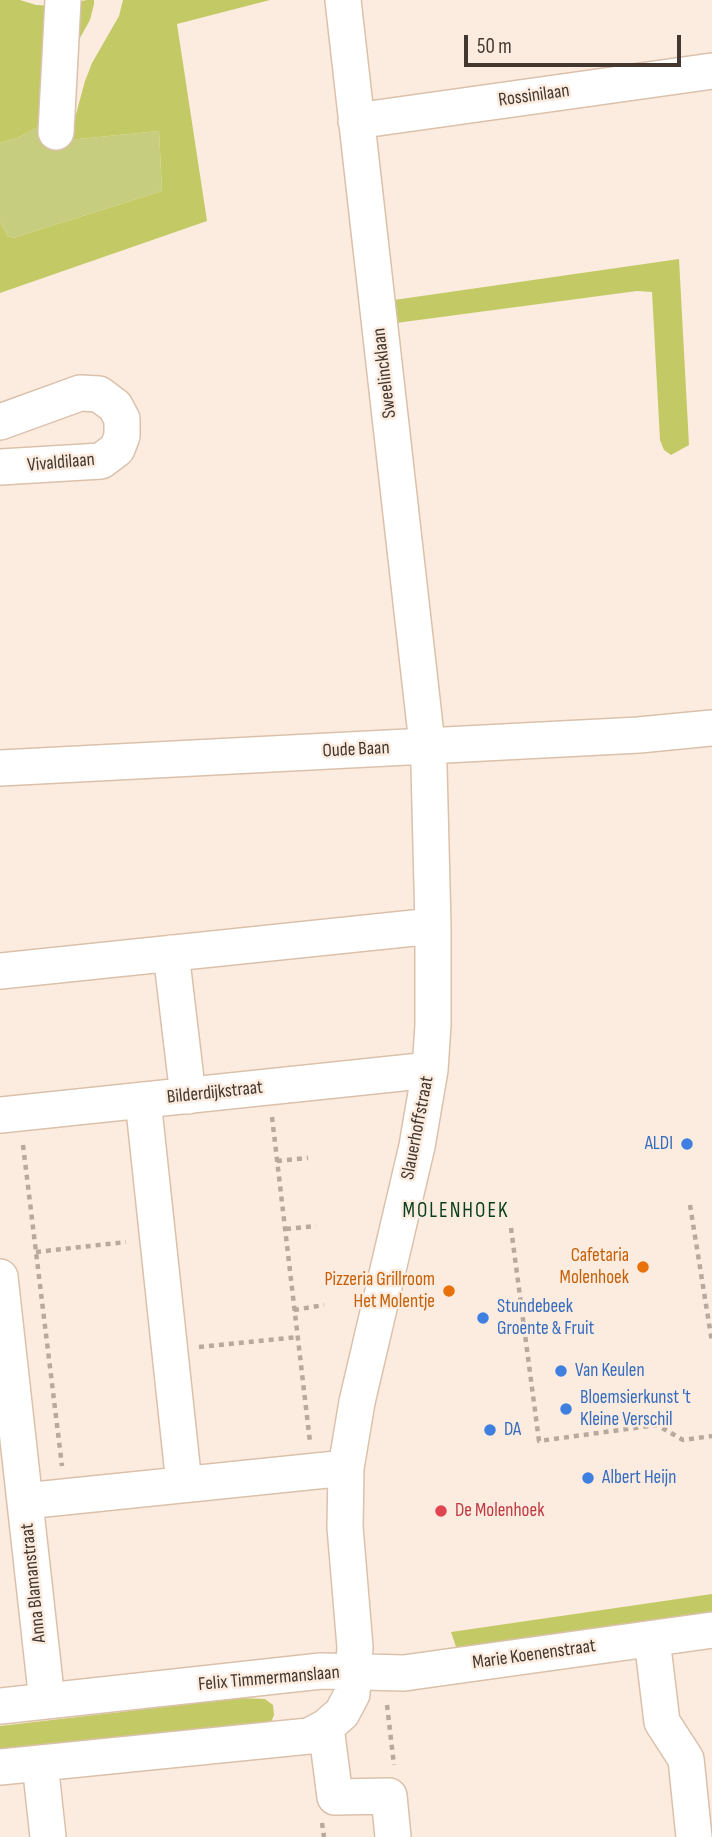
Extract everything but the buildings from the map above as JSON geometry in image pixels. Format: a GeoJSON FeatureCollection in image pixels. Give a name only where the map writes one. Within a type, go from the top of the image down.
{"type":"FeatureCollection","features":[{"type":"Feature","properties":{"kind":"street"},"geometry":{"type":"LineString","coordinates":[[56,132],[63,0]]}},
{"type":"Feature","properties":{"kind":"street","name":"Sweelincklaan"},"geometry":{"type":"LineString","coordinates":[[343,0],[427,746]]}},
{"type":"Feature","properties":{"kind":"street","name":"Rossinilaan"},"geometry":{"type":"LineString","coordinates":[[356,121],[712,71]]}},
{"type":"Feature","properties":{"kind":"street","name":"Vivaldilaan"},"geometry":{"type":"LineString","coordinates":[[0,422],[80,393],[99,394],[115,406],[122,419],[122,436],[117,449],[101,461],[0,467]]}},
{"type":"Feature","properties":{"kind":"street","name":"Oude Baan"},"geometry":{"type":"LineString","coordinates":[[0,768],[639,735],[712,728]]}},
{"type":"Feature","properties":{"kind":"street","name":"Slauerhoffstraat"},"geometry":{"type":"LineString","coordinates":[[369,1672],[345,1527],[330,1469],[357,1402],[417,1146],[430,1070],[433,926],[427,746]]}},
{"type":"Feature","properties":{"kind":"street"},"geometry":{"type":"LineString","coordinates":[[0,971],[433,926]]}},
{"type":"Feature","properties":{"kind":"street"},"geometry":{"type":"LineString","coordinates":[[171,953],[188,1096]]}},
{"type":"Feature","properties":{"kind":"street","name":"Bilderdijkstraat"},"geometry":{"type":"LineString","coordinates":[[10,1114],[430,1070]]}},
{"type":"Feature","properties":{"kind":"street"},"geometry":{"type":"LineString","coordinates":[[143,1100],[184,1484]]}},
{"type":"Feature","properties":{"kind":"street","name":"Anna Blamanstraat"},"geometry":{"type":"LineString","coordinates":[[0,1277],[10,1466],[24,1501],[47,1701]]}},
{"type":"Feature","properties":{"kind":"street"},"geometry":{"type":"LineString","coordinates":[[24,1501],[330,1469]]}},
{"type":"Feature","properties":{"kind":"street","name":"Marie Koenenstraat"},"geometry":{"type":"LineString","coordinates":[[369,1672],[404,1673],[712,1630]]}},
{"type":"Feature","properties":{"kind":"street"},"geometry":{"type":"LineString","coordinates":[[652,1639],[662,1722],[686,1759],[694,1837]]}},
{"type":"Feature","properties":{"kind":"street","name":"Felix Timmermanslaan"},"geometry":{"type":"LineString","coordinates":[[0,1706],[321,1671],[369,1672]]}},
{"type":"Feature","properties":{"kind":"street","name":"Felix Timmermanslaan"},"geometry":{"type":"LineString","coordinates":[[326,1727],[342,1713],[369,1672]]}},
{"type":"Feature","properties":{"kind":"street"},"geometry":{"type":"LineString","coordinates":[[0,1767],[309,1736],[326,1727],[335,1797],[389,1796],[393,1837]]}},
{"type":"Feature","properties":{"kind":"street"},"geometry":{"type":"LineString","coordinates":[[40,1763],[48,1837]]}},
{"type":"Feature","properties":{"kind":"path"},"geometry":{"type":"LineString","coordinates":[[269,1087],[298,1337],[330,1469]]}},
{"type":"Feature","properties":{"kind":"path"},"geometry":{"type":"LineString","coordinates":[[10,1114],[36,1252],[65,1496]]}},
{"type":"Feature","properties":{"kind":"path"},"geometry":{"type":"LineString","coordinates":[[277,1161],[308,1158]]}},
{"type":"Feature","properties":{"kind":"path"},"geometry":{"type":"LineString","coordinates":[[690,1205],[712,1342]]}},
{"type":"Feature","properties":{"kind":"path"},"geometry":{"type":"LineString","coordinates":[[285,1229],[316,1226]]}},
{"type":"Feature","properties":{"kind":"path"},"geometry":{"type":"LineString","coordinates":[[511,1228],[540,1441],[657,1425],[683,1440],[712,1436]]}},
{"type":"Feature","properties":{"kind":"path"},"geometry":{"type":"LineString","coordinates":[[36,1252],[158,1239]]}},
{"type":"Feature","properties":{"kind":"path"},"geometry":{"type":"LineString","coordinates":[[294,1310],[324,1305]]}},
{"type":"Feature","properties":{"kind":"path"},"geometry":{"type":"LineString","coordinates":[[170,1350],[298,1337]]}},
{"type":"Feature","properties":{"kind":"path"},"geometry":{"type":"LineString","coordinates":[[369,1672],[394,1767],[389,1796]]}},
{"type":"Feature","properties":{"kind":"green space"},"geometry":{"type":"Polygon","coordinates":[[[0,0],[20,0],[36,5],[56,6],[94,0],[90,20],[76,45],[45,123],[17,138],[0,143],[0,0]]]}},
{"type":"Feature","properties":{"kind":"green space"},"geometry":{"type":"Polygon","coordinates":[[[123,0],[270,0],[177,24],[207,221],[0,293],[0,222],[8,236],[13,238],[162,191],[159,131],[69,140],[85,81],[92,63],[119,16],[123,0]]]}},
{"type":"Feature","properties":{"kind":"green space"},"geometry":{"type":"Polygon","coordinates":[[[37,127],[60,144],[69,140],[159,131],[162,191],[13,238],[8,236],[0,222],[0,143],[17,138],[37,127]]]}},
{"type":"Feature","properties":{"kind":"green space"},"geometry":{"type":"Polygon","coordinates":[[[679,259],[689,445],[671,455],[664,450],[660,440],[652,292],[637,291],[396,323],[394,300],[679,259]]]}},
{"type":"Feature","properties":{"kind":"green space"},"geometry":{"type":"Polygon","coordinates":[[[712,1594],[712,1615],[457,1650],[451,1632],[712,1594]]]}},
{"type":"Feature","properties":{"kind":"green space"},"geometry":{"type":"Polygon","coordinates":[[[241,1698],[265,1699],[273,1705],[274,1715],[271,1722],[0,1754],[0,1726],[241,1698]]]}},
{"type":"Feature","properties":{"kind":"place","name":"ALDI"},"geometry":{"type":"Point","coordinates":[687,1144]}},
{"type":"Feature","properties":{"kind":"place","name":"Cafetaria Molenhoek"},"geometry":{"type":"Point","coordinates":[643,1267]}},
{"type":"Feature","properties":{"kind":"place","name":"Pizzeria Grillroom Het Molentje"},"geometry":{"type":"Point","coordinates":[449,1291]}},
{"type":"Feature","properties":{"kind":"place","name":"Stundebeek Groente & Fruit"},"geometry":{"type":"Point","coordinates":[483,1318]}},
{"type":"Feature","properties":{"kind":"place","name":"Van Keulen"},"geometry":{"type":"Point","coordinates":[561,1371]}},
{"type":"Feature","properties":{"kind":"place","name":"Bloemsierkunst 't Kleine Verschil"},"geometry":{"type":"Point","coordinates":[566,1409]}},
{"type":"Feature","properties":{"kind":"place","name":"DA"},"geometry":{"type":"Point","coordinates":[490,1430]}},
{"type":"Feature","properties":{"kind":"place","name":"Albert Heijn"},"geometry":{"type":"Point","coordinates":[588,1478]}},
{"type":"Feature","properties":{"kind":"place","name":"De Molenhoek"},"geometry":{"type":"Point","coordinates":[441,1511]}},
{"type":"Feature","properties":{"kind":"district","name":"MOLENHOEK"},"geometry":{"type":"Point","coordinates":[456,1212]}}]}
